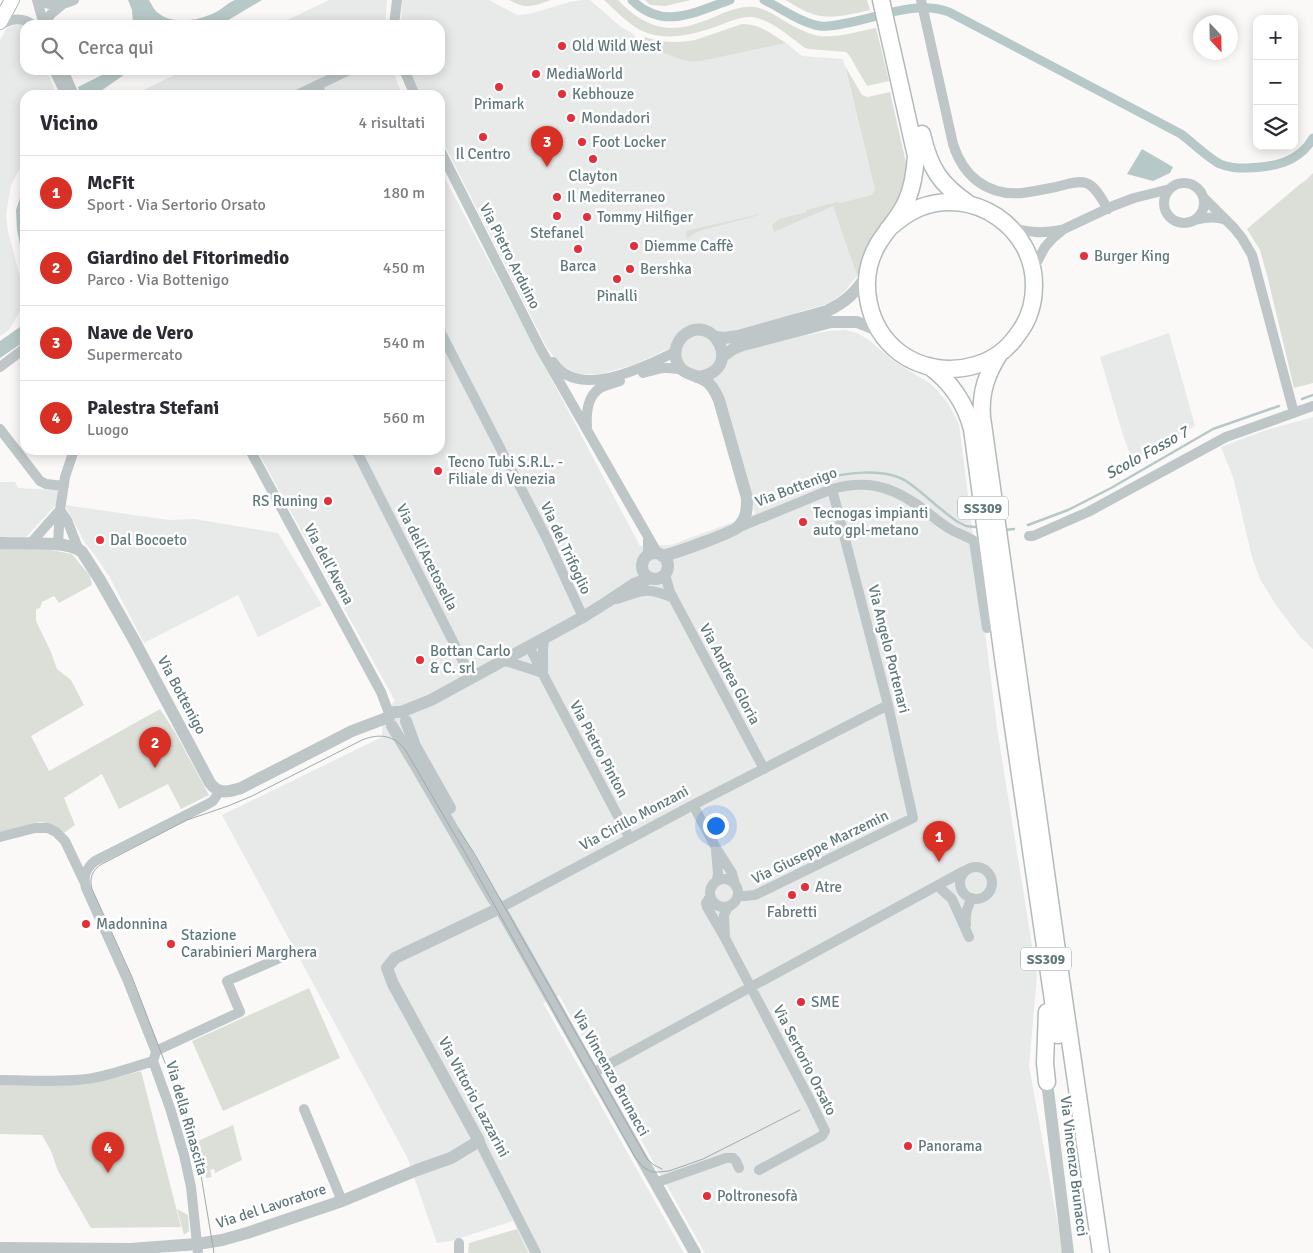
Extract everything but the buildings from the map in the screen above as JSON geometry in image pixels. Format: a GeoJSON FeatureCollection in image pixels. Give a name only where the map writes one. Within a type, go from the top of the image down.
{"type":"FeatureCollection","features":[{"type":"Feature","properties":{"kind":"main road"},"geometry":{"type":"LineString","coordinates":[[0,24],[12,0]]}},
{"type":"Feature","properties":{"kind":"main road","name":"SS309"},"geometry":{"type":"LineString","coordinates":[[881,0],[894,30],[926,153],[939,177],[948,187],[970,204]]}},
{"type":"Feature","properties":{"kind":"main road","name":"SS309"},"geometry":{"type":"LineString","coordinates":[[892,0],[894,30],[916,156],[914,178],[909,195],[902,211],[876,246],[871,260],[866,284],[868,304],[880,331],[893,346],[914,361],[941,369],[966,368],[1000,353]]}},
{"type":"Feature","properties":{"kind":"main road","name":"SS309"},"geometry":{"type":"LineString","coordinates":[[888,230],[908,213],[925,206],[944,202],[970,204],[988,210],[1011,228],[1025,247],[1033,269],[1033,300],[1028,317],[1022,330],[1000,353],[990,369],[983,388],[981,407],[1101,1253]]}},
{"type":"Feature","properties":{"kind":"main road","name":"SS309"},"geometry":{"type":"LineString","coordinates":[[928,366],[954,388],[965,408],[972,429],[1004,665],[1090,1253]]}},
{"type":"Feature","properties":{"kind":"main road"},"geometry":{"type":"LineString","coordinates":[[1047,1082],[1045,1063],[1049,975]]}},
{"type":"Feature","properties":{"kind":"street"},"geometry":{"type":"LineString","coordinates":[[38,0],[48,5],[59,5],[74,0]]}},
{"type":"Feature","properties":{"kind":"street"},"geometry":{"type":"LineString","coordinates":[[38,0],[40,20]]}},
{"type":"Feature","properties":{"kind":"street"},"geometry":{"type":"LineString","coordinates":[[395,20],[397,0]]}},
{"type":"Feature","properties":{"kind":"street"},"geometry":{"type":"LineString","coordinates":[[921,0],[955,153],[966,172],[986,186],[1010,193],[1029,192],[1077,182],[1086,182],[1093,187],[1108,209]]}},
{"type":"Feature","properties":{"kind":"street"},"geometry":{"type":"LineString","coordinates":[[43,20],[52,14],[59,5]]}},
{"type":"Feature","properties":{"kind":"street"},"geometry":{"type":"LineString","coordinates":[[0,24],[15,19],[26,20]]}},
{"type":"Feature","properties":{"kind":"street"},"geometry":{"type":"LineString","coordinates":[[57,75],[67,90]]}},
{"type":"Feature","properties":{"kind":"street"},"geometry":{"type":"LineString","coordinates":[[64,75],[68,90]]}},
{"type":"Feature","properties":{"kind":"street"},"geometry":{"type":"LineString","coordinates":[[320,90],[342,75]]}},
{"type":"Feature","properties":{"kind":"street"},"geometry":{"type":"LineString","coordinates":[[406,75],[413,90]]}},
{"type":"Feature","properties":{"kind":"street","name":"Via Pietro Arduino"},"geometry":{"type":"LineString","coordinates":[[445,160],[540,348],[648,535],[656,567]]}},
{"type":"Feature","properties":{"kind":"street"},"geometry":{"type":"LineString","coordinates":[[1011,228],[1043,233],[1064,229],[1134,198],[1170,189],[1180,184],[1193,186],[1199,190],[1210,206],[1227,220],[1242,238],[1252,255],[1294,413]]}},
{"type":"Feature","properties":{"kind":"street"},"geometry":{"type":"LineString","coordinates":[[1170,189],[1165,196],[1164,206],[1167,215],[1177,222],[1190,222],[1206,217],[1227,220]]}},
{"type":"Feature","properties":{"kind":"street"},"geometry":{"type":"LineString","coordinates":[[1145,195],[1157,199],[1164,206]]}},
{"type":"Feature","properties":{"kind":"street"},"geometry":{"type":"LineString","coordinates":[[1195,220],[1203,209],[1203,197]]}},
{"type":"Feature","properties":{"kind":"street"},"geometry":{"type":"LineString","coordinates":[[1033,269],[1045,247],[1064,229]]}},
{"type":"Feature","properties":{"kind":"street"},"geometry":{"type":"LineString","coordinates":[[682,370],[676,352],[679,341],[683,336],[694,330],[706,331],[716,337],[738,336],[827,311],[840,305],[852,295],[867,275]]}},
{"type":"Feature","properties":{"kind":"street"},"geometry":{"type":"LineString","coordinates":[[722,358],[743,345],[831,322],[857,322],[880,331]]}},
{"type":"Feature","properties":{"kind":"street"},"geometry":{"type":"LineString","coordinates":[[697,377],[704,376],[717,369],[722,358],[722,350],[716,337]]}},
{"type":"Feature","properties":{"kind":"street","name":"Via del Trifoglio"},"geometry":{"type":"LineString","coordinates":[[445,341],[554,554],[583,617]]}},
{"type":"Feature","properties":{"kind":"street"},"geometry":{"type":"LineString","coordinates":[[540,348],[549,354],[555,365],[562,372],[573,378],[584,380],[613,377],[648,365],[676,352]]}},
{"type":"Feature","properties":{"kind":"street"},"geometry":{"type":"LineString","coordinates":[[0,367],[20,352]]}},
{"type":"Feature","properties":{"kind":"street"},"geometry":{"type":"LineString","coordinates":[[556,375],[594,387],[605,386],[668,367],[682,370],[689,375],[706,381],[716,393],[747,498],[746,514],[738,528]]}},
{"type":"Feature","properties":{"kind":"street"},"geometry":{"type":"LineString","coordinates":[[587,429],[586,416],[588,407],[596,392],[605,386]]}},
{"type":"Feature","properties":{"kind":"street"},"geometry":{"type":"LineString","coordinates":[[1029,536],[1034,536],[1088,512],[1226,437],[1313,406]]}},
{"type":"Feature","properties":{"kind":"street"},"geometry":{"type":"LineString","coordinates":[[0,429],[40,481],[63,489]]}},
{"type":"Feature","properties":{"kind":"street"},"geometry":{"type":"LineString","coordinates":[[58,544],[65,476],[72,455]]}},
{"type":"Feature","properties":{"kind":"street","name":"Via dell'Avena"},"geometry":{"type":"LineString","coordinates":[[253,455],[396,719]]}},
{"type":"Feature","properties":{"kind":"street","name":"Via dell'Acetosella"},"geometry":{"type":"LineString","coordinates":[[359,455],[471,677]]}},
{"type":"Feature","properties":{"kind":"street","name":"Via Bottenigo"},"geometry":{"type":"LineString","coordinates":[[656,567],[671,560],[680,551],[832,489],[854,484],[874,486],[894,491],[916,504],[951,530],[974,541],[987,628]]}},
{"type":"Feature","properties":{"kind":"street","name":"Via Angelo Portenari"},"geometry":{"type":"LineString","coordinates":[[832,489],[888,705],[913,818]]}},
{"type":"Feature","properties":{"kind":"street"},"geometry":{"type":"LineString","coordinates":[[30,544],[61,508]]}},
{"type":"Feature","properties":{"kind":"street"},"geometry":{"type":"LineString","coordinates":[[61,508],[78,548]]}},
{"type":"Feature","properties":{"kind":"street"},"geometry":{"type":"LineString","coordinates":[[0,543],[66,544],[78,548]]}},
{"type":"Feature","properties":{"kind":"street","name":"Via Bottenigo"},"geometry":{"type":"LineString","coordinates":[[78,548],[110,597],[210,783],[220,791]]}},
{"type":"Feature","properties":{"kind":"street"},"geometry":{"type":"LineString","coordinates":[[71,853],[84,862],[91,862],[208,804],[213,801],[220,791],[232,791],[241,788],[359,728],[396,719],[583,617],[634,584],[656,567]]}},
{"type":"Feature","properties":{"kind":"street","name":"Via Andrea Gloria"},"geometry":{"type":"LineString","coordinates":[[656,567],[764,769]]}},
{"type":"Feature","properties":{"kind":"street"},"geometry":{"type":"LineString","coordinates":[[607,602],[646,590],[671,595]]}},
{"type":"Feature","properties":{"kind":"street"},"geometry":{"type":"LineString","coordinates":[[500,662],[509,662],[542,673],[545,637]]}},
{"type":"Feature","properties":{"kind":"street","name":"Via Pietro Pinton"},"geometry":{"type":"LineString","coordinates":[[529,646],[630,839]]}},
{"type":"Feature","properties":{"kind":"street","name":"Via Cirillo Monzani"},"geometry":{"type":"LineString","coordinates":[[395,958],[500,908],[693,805],[888,705]]}},
{"type":"Feature","properties":{"kind":"street","name":"Via Vincenzo Brunacci"},"geometry":{"type":"LineString","coordinates":[[396,719],[413,742],[495,891],[500,908],[695,1253]]}},
{"type":"Feature","properties":{"kind":"street"},"geometry":{"type":"LineString","coordinates":[[693,805],[732,873],[737,890],[735,902],[728,907],[717,906],[710,897],[710,889],[717,880],[718,873],[716,848]]}},
{"type":"Feature","properties":{"kind":"street","name":"Via Giuseppe Marzemin"},"geometry":{"type":"LineString","coordinates":[[737,890],[744,896],[756,895],[913,818]]}},
{"type":"Feature","properties":{"kind":"street","name":"Via della Rinascita"},"geometry":{"type":"LineString","coordinates":[[0,837],[35,828],[48,828],[62,837],[71,853],[127,979],[156,1054],[191,1187],[197,1248]]}},
{"type":"Feature","properties":{"kind":"street"},"geometry":{"type":"LineString","coordinates":[[84,881],[88,868],[98,859]]}},
{"type":"Feature","properties":{"kind":"street"},"geometry":{"type":"LineString","coordinates":[[593,1073],[968,868],[979,867],[987,871],[991,879],[991,888],[985,896],[976,899],[947,888],[930,890]]}},
{"type":"Feature","properties":{"kind":"street"},"geometry":{"type":"LineString","coordinates":[[941,889],[952,899],[968,935],[965,917],[966,894],[960,881],[964,871]]}},
{"type":"Feature","properties":{"kind":"street"},"geometry":{"type":"LineString","coordinates":[[717,880],[730,880],[737,890]]}},
{"type":"Feature","properties":{"kind":"street"},"geometry":{"type":"LineString","coordinates":[[957,911],[957,904],[966,894]]}},
{"type":"Feature","properties":{"kind":"street","name":"Via Sertorio Orsato"},"geometry":{"type":"LineString","coordinates":[[710,897],[706,903],[707,907],[813,1106],[824,1131],[824,1134],[820,1137],[759,1170]]}},
{"type":"Feature","properties":{"kind":"street","name":"Via Sertorio Orsato"},"geometry":{"type":"LineString","coordinates":[[725,938],[724,915],[728,907]]}},
{"type":"Feature","properties":{"kind":"street"},"geometry":{"type":"LineString","coordinates":[[0,1080],[68,1080],[92,1078],[115,1073],[240,1012],[227,981],[280,958]]}},
{"type":"Feature","properties":{"kind":"street","name":"Via Vittorio Lazzarini"},"geometry":{"type":"LineString","coordinates":[[395,958],[387,968],[393,984],[479,1141],[536,1253]]}},
{"type":"Feature","properties":{"kind":"street","name":"Via Vincenzo Brunacci"},"geometry":{"type":"LineString","coordinates":[[1047,1082],[1068,1253]]}},
{"type":"Feature","properties":{"kind":"street"},"geometry":{"type":"LineString","coordinates":[[304,1109],[342,1201]]}},
{"type":"Feature","properties":{"kind":"street","name":"Via del Lavoratore"},"geometry":{"type":"LineString","coordinates":[[0,1248],[89,1251],[197,1248],[342,1201],[416,1170],[451,1158],[479,1141]]}},
{"type":"Feature","properties":{"kind":"street"},"geometry":{"type":"LineString","coordinates":[[655,1183],[726,1158],[733,1158],[739,1168]]}},
{"type":"Feature","properties":{"kind":"shaded area"},"geometry":{"type":"Polygon","coordinates":[[[128,0],[149,0],[158,13],[165,17],[180,20],[133,20],[132,10],[128,0]]]}},
{"type":"Feature","properties":{"kind":"shaded area"},"geometry":{"type":"Polygon","coordinates":[[[235,0],[262,0],[228,20],[188,20],[204,17],[235,0]]]}},
{"type":"Feature","properties":{"kind":"shaded area"},"geometry":{"type":"Polygon","coordinates":[[[329,0],[387,0],[385,20],[287,20],[329,0]]]}},
{"type":"Feature","properties":{"kind":"shaded area"},"geometry":{"type":"Polygon","coordinates":[[[402,0],[489,0],[517,15],[529,14],[570,2],[590,0],[621,27],[632,33],[642,45],[692,62],[786,43],[802,56],[843,59],[875,190],[871,195],[779,219],[774,231],[833,205],[857,276],[845,291],[830,303],[799,312],[808,335],[845,330],[857,333],[869,340],[891,359],[931,384],[948,403],[959,424],[997,728],[1037,976],[1029,1066],[1063,1253],[705,1253],[559,995],[543,1003],[684,1253],[528,1253],[513,1221],[451,1241],[437,1243],[407,1157],[222,815],[382,737],[383,713],[395,701],[260,455],[445,455],[445,178],[640,546],[671,545],[755,514],[715,384],[676,364],[668,349],[633,365],[601,374],[577,374],[561,366],[547,348],[445,146],[445,90],[418,90],[411,75],[445,75],[445,20],[401,20],[402,0]]]}},
{"type":"Feature","properties":{"kind":"shaded area"},"geometry":{"type":"Polygon","coordinates":[[[509,0],[551,0],[525,6],[509,0]]]}},
{"type":"Feature","properties":{"kind":"shaded area"},"geometry":{"type":"Polygon","coordinates":[[[604,0],[618,0],[643,20],[661,27],[671,28],[692,25],[733,10],[754,7],[765,10],[808,33],[817,35],[841,35],[876,28],[889,81],[867,86],[846,52],[805,48],[780,29],[759,18],[752,17],[733,20],[687,35],[659,36],[649,34],[635,27],[604,0]]]}},
{"type":"Feature","properties":{"kind":"shaded area"},"geometry":{"type":"Polygon","coordinates":[[[645,0],[691,0],[665,6],[650,5],[645,0]]]}},
{"type":"Feature","properties":{"kind":"shaded area"},"geometry":{"type":"Polygon","coordinates":[[[785,0],[867,0],[870,10],[832,17],[807,12],[785,0]]]}},
{"type":"Feature","properties":{"kind":"shaded area"},"geometry":{"type":"Polygon","coordinates":[[[20,24],[20,75],[48,75],[54,90],[20,90],[20,168],[11,185],[6,215],[8,231],[20,277],[20,309],[9,330],[0,336],[0,40],[7,28],[20,24]]]}},
{"type":"Feature","properties":{"kind":"shaded area"},"geometry":{"type":"Polygon","coordinates":[[[742,24],[760,28],[786,43],[692,62],[642,45],[645,37],[664,41],[689,41],[742,24]]]}},
{"type":"Feature","properties":{"kind":"shaded area"},"geometry":{"type":"Polygon","coordinates":[[[845,66],[862,95],[867,97],[890,92],[907,167],[905,181],[895,207],[871,237],[865,249],[857,276],[833,206],[774,232],[772,225],[779,219],[806,212],[807,210],[871,195],[875,190],[845,66]]]}},
{"type":"Feature","properties":{"kind":"shaded area"},"geometry":{"type":"Polygon","coordinates":[[[102,75],[124,75],[102,90],[79,90],[78,87],[102,75]]]}},
{"type":"Feature","properties":{"kind":"shaded area"},"geometry":{"type":"Polygon","coordinates":[[[175,75],[395,75],[400,90],[143,90],[175,75]]]}},
{"type":"Feature","properties":{"kind":"shaded area"},"geometry":{"type":"Polygon","coordinates":[[[1142,149],[1173,167],[1170,173],[1153,181],[1127,174],[1142,149]]]}},
{"type":"Feature","properties":{"kind":"shaded area"},"geometry":{"type":"Polygon","coordinates":[[[1313,173],[1313,383],[1294,388],[1260,250],[1247,229],[1313,173]]]}},
{"type":"Feature","properties":{"kind":"shaded area"},"geometry":{"type":"Polygon","coordinates":[[[20,198],[20,244],[17,230],[16,210],[20,198]]]}},
{"type":"Feature","properties":{"kind":"shaded area"},"geometry":{"type":"Polygon","coordinates":[[[759,214],[699,231],[687,239],[686,231],[759,214]]]}},
{"type":"Feature","properties":{"kind":"shaded area"},"geometry":{"type":"Polygon","coordinates":[[[20,327],[20,344],[0,358],[0,341],[20,327]]]}},
{"type":"Feature","properties":{"kind":"shaded area"},"geometry":{"type":"Polygon","coordinates":[[[1169,333],[1195,426],[1132,460],[1100,357],[1169,333]]]}},
{"type":"Feature","properties":{"kind":"shaded area"},"geometry":{"type":"Polygon","coordinates":[[[1313,417],[1313,649],[1300,637],[1276,605],[1260,579],[1252,557],[1233,477],[1221,447],[1263,431],[1313,417]]]}},
{"type":"Feature","properties":{"kind":"shaded area"},"geometry":{"type":"Polygon","coordinates":[[[0,482],[15,482],[18,488],[58,490],[56,505],[26,537],[0,538],[0,482]]]}},
{"type":"Feature","properties":{"kind":"shaded area"},"geometry":{"type":"Polygon","coordinates":[[[65,505],[168,520],[194,519],[278,533],[322,605],[258,637],[238,595],[144,643],[109,576],[85,543],[65,505]]]}},
{"type":"Feature","properties":{"kind":"shaded area"},"geometry":{"type":"Polygon","coordinates":[[[0,548],[41,548],[72,554],[90,576],[92,585],[59,603],[54,596],[42,602],[40,608],[36,609],[36,621],[57,669],[71,680],[84,705],[31,736],[49,771],[160,709],[176,734],[209,795],[181,809],[168,784],[119,809],[102,774],[64,798],[75,825],[64,833],[51,824],[40,822],[0,832],[0,548]]]}},
{"type":"Feature","properties":{"kind":"shaded area"},"geometry":{"type":"Polygon","coordinates":[[[309,988],[340,1058],[223,1111],[192,1041],[309,988]]]}},
{"type":"Feature","properties":{"kind":"shaded area"},"geometry":{"type":"Polygon","coordinates":[[[141,1071],[181,1227],[91,1228],[58,1171],[51,1151],[42,1135],[0,1134],[0,1083],[119,1077],[141,1071]]]}},
{"type":"Feature","properties":{"kind":"shaded area"},"geometry":{"type":"Polygon","coordinates":[[[233,1125],[242,1160],[215,1173],[214,1169],[210,1170],[212,1177],[206,1178],[198,1141],[233,1125]]]}},
{"type":"Feature","properties":{"kind":"shaded area"},"geometry":{"type":"Polygon","coordinates":[[[177,1209],[188,1215],[189,1231],[184,1235],[177,1209]]]}},
{"type":"Feature","properties":{"kind":"shaded area"},"geometry":{"type":"Polygon","coordinates":[[[517,1229],[528,1253],[468,1253],[469,1243],[517,1229]]]}},
{"type":"Feature","properties":{"kind":"waterway"},"geometry":{"type":"LineString","coordinates":[[632,0],[655,15],[667,17],[692,13],[730,0]]}},
{"type":"Feature","properties":{"kind":"waterway"},"geometry":{"type":"LineString","coordinates":[[764,0],[806,22],[823,26],[911,9],[924,8],[949,12],[1181,134],[1210,158],[1227,166],[1240,168],[1276,165],[1300,153],[1313,138]]}},
{"type":"Feature","properties":{"kind":"waterway","name":"Scolo Fosso 7"},"geometry":{"type":"LineString","coordinates":[[1302,399],[1313,395]]}},
{"type":"Feature","properties":{"kind":"waterway","name":"Scolo Fosso 7"},"geometry":{"type":"LineString","coordinates":[[1028,525],[1068,510],[1111,488],[1213,429],[1279,406]]}},
{"type":"Feature","properties":{"kind":"waterway","name":"Scolo Fosso 7"},"geometry":{"type":"LineString","coordinates":[[816,481],[851,474],[888,474],[909,483],[958,522],[966,526],[975,527]]}},
{"type":"Feature","properties":{"kind":"waterway","name":"Scolo Fosso 7"},"geometry":{"type":"LineString","coordinates":[[1005,530],[1014,529]]}},
{"type":"Feature","properties":{"kind":"tram line"},"geometry":{"type":"LineString","coordinates":[[214,1253],[199,1163],[184,1112],[132,977],[92,889],[92,875],[102,864],[187,820],[252,796],[368,738],[380,736],[392,739],[406,751],[467,856],[635,1157],[643,1167],[652,1172],[669,1171],[703,1159],[800,1110]]}},
{"type":"Feature","properties":{"kind":"tram line"},"geometry":{"type":"LineString","coordinates":[[459,830],[474,853],[647,1159],[662,1169]]}},
{"type":"Feature","properties":{"kind":"place","name":"Old Wild West"},"geometry":{"type":"Point","coordinates":[562,46]}},
{"type":"Feature","properties":{"kind":"place","name":"MediaWorld"},"geometry":{"type":"Point","coordinates":[536,74]}},
{"type":"Feature","properties":{"kind":"place","name":"Primark"},"geometry":{"type":"Point","coordinates":[499,87]}},
{"type":"Feature","properties":{"kind":"place","name":"Kebhouze"},"geometry":{"type":"Point","coordinates":[562,94]}},
{"type":"Feature","properties":{"kind":"place","name":"Mondadori"},"geometry":{"type":"Point","coordinates":[571,118]}},
{"type":"Feature","properties":{"kind":"place","name":"Il Centro"},"geometry":{"type":"Point","coordinates":[483,137]}},
{"type":"Feature","properties":{"kind":"place","name":"Foot Locker"},"geometry":{"type":"Point","coordinates":[582,142]}},
{"type":"Feature","properties":{"kind":"place","name":"Clayton"},"geometry":{"type":"Point","coordinates":[593,159]}},
{"type":"Feature","properties":{"kind":"place","name":"Nave de Vero"},"geometry":{"type":"Point","coordinates":[547,167]}},
{"type":"Feature","properties":{"kind":"place","name":"Il Mediterraneo"},"geometry":{"type":"Point","coordinates":[557,197]}},
{"type":"Feature","properties":{"kind":"place","name":"Stefanel"},"geometry":{"type":"Point","coordinates":[557,216]}},
{"type":"Feature","properties":{"kind":"place","name":"Tommy Hilfiger"},"geometry":{"type":"Point","coordinates":[587,217]}},
{"type":"Feature","properties":{"kind":"place","name":"Diemme Caffè"},"geometry":{"type":"Point","coordinates":[634,246]}},
{"type":"Feature","properties":{"kind":"place","name":"Barca"},"geometry":{"type":"Point","coordinates":[578,249]}},
{"type":"Feature","properties":{"kind":"place","name":"Burger King"},"geometry":{"type":"Point","coordinates":[1084,256]}},
{"type":"Feature","properties":{"kind":"place","name":"Bershka"},"geometry":{"type":"Point","coordinates":[630,269]}},
{"type":"Feature","properties":{"kind":"place","name":"Pinalli"},"geometry":{"type":"Point","coordinates":[617,279]}},
{"type":"Feature","properties":{"kind":"place","name":"Tecno Tubi S.R.L. - Filiale di Venezia"},"geometry":{"type":"Point","coordinates":[438,471]}},
{"type":"Feature","properties":{"kind":"place","name":"RS Runing"},"geometry":{"type":"Point","coordinates":[328,501]}},
{"type":"Feature","properties":{"kind":"place","name":"Tecnogas impianti auto gpl-metano"},"geometry":{"type":"Point","coordinates":[803,522]}},
{"type":"Feature","properties":{"kind":"place","name":"Dal Bocoeto"},"geometry":{"type":"Point","coordinates":[100,540]}},
{"type":"Feature","properties":{"kind":"place","name":"Bottan Carlo & C. srl"},"geometry":{"type":"Point","coordinates":[420,660]}},
{"type":"Feature","properties":{"kind":"place","name":"Giardino del Fitorimedio"},"geometry":{"type":"Point","coordinates":[155,768]}},
{"type":"Feature","properties":{"kind":"place","name":"McFit"},"geometry":{"type":"Point","coordinates":[939,862]}},
{"type":"Feature","properties":{"kind":"place","name":"Atre"},"geometry":{"type":"Point","coordinates":[805,887]}},
{"type":"Feature","properties":{"kind":"place","name":"Fabretti"},"geometry":{"type":"Point","coordinates":[792,895]}},
{"type":"Feature","properties":{"kind":"place","name":"Madonnina"},"geometry":{"type":"Point","coordinates":[86,924]}},
{"type":"Feature","properties":{"kind":"place","name":"Stazione Carabinieri Marghera"},"geometry":{"type":"Point","coordinates":[171,944]}},
{"type":"Feature","properties":{"kind":"place","name":"SME"},"geometry":{"type":"Point","coordinates":[801,1002]}},
{"type":"Feature","properties":{"kind":"place","name":"Panorama"},"geometry":{"type":"Point","coordinates":[908,1146]}},
{"type":"Feature","properties":{"kind":"place","name":"Palestra Stefani"},"geometry":{"type":"Point","coordinates":[108,1173]}},
{"type":"Feature","properties":{"kind":"place","name":"Poltronesofà"},"geometry":{"type":"Point","coordinates":[707,1196]}}]}
